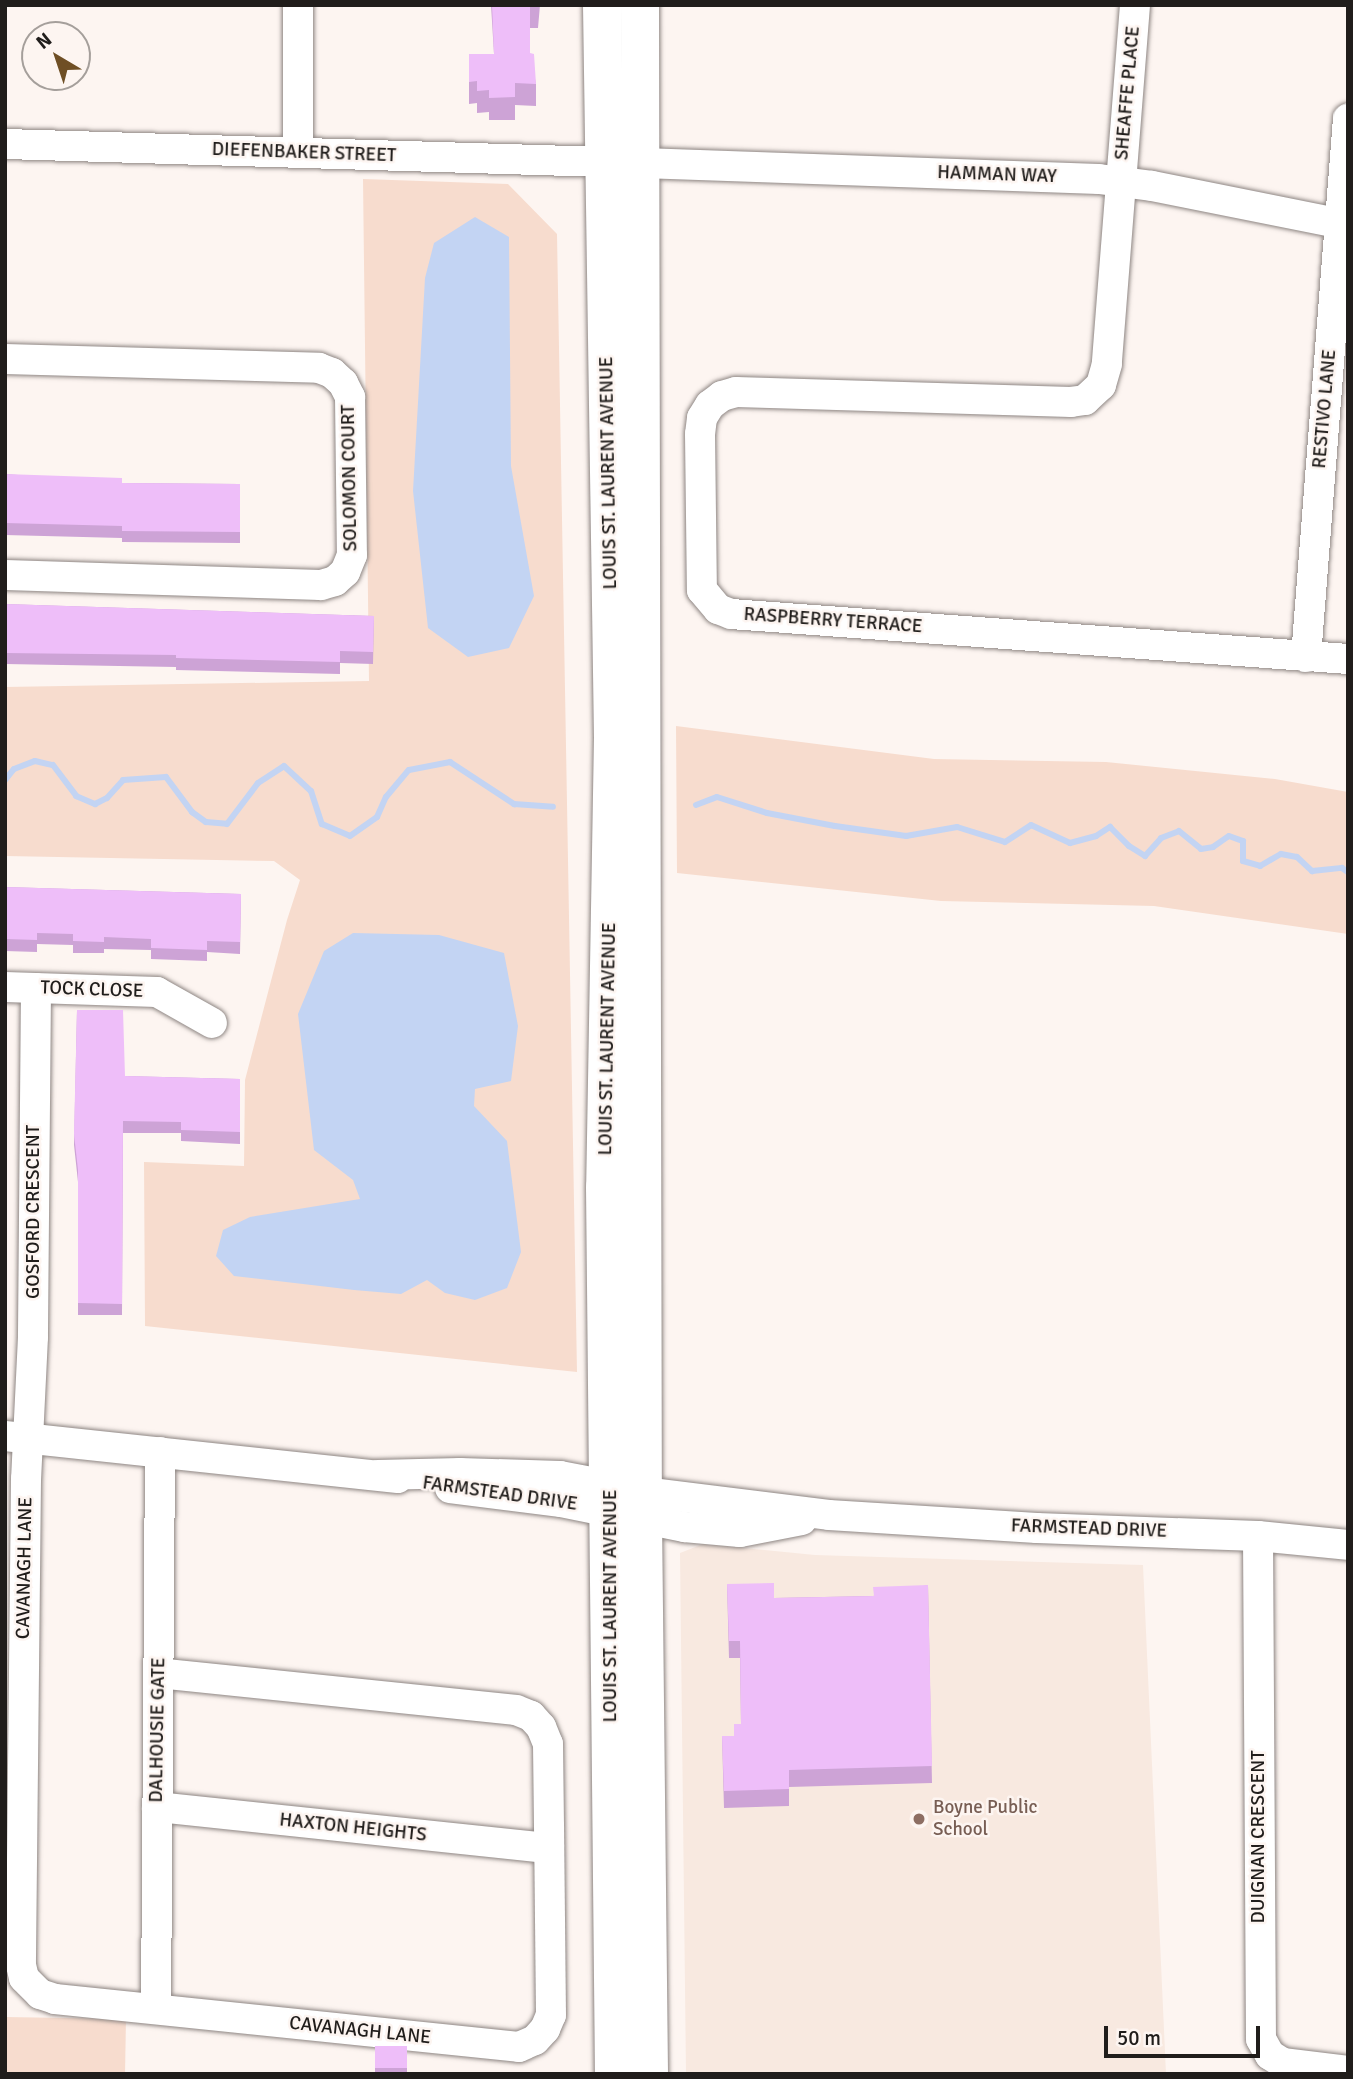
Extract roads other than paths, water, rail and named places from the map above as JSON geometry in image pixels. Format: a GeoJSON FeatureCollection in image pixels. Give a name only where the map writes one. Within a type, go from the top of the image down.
{"type":"FeatureCollection","features":[{"type":"Feature","properties":{"kind":"main road","name":"LOUIS ST. LAURENT AVENUE"},"geometry":{"type":"LineString","coordinates":[[602,5],[613,737],[605,1187],[626,1502],[649,2074]]}},
{"type":"Feature","properties":{"kind":"main road","name":"LOUIS ST. LAURENT AVENUE"},"geometry":{"type":"LineString","coordinates":[[614,2074],[626,1502],[642,163],[640,5]]}},
{"type":"Feature","properties":{"kind":"street"},"geometry":{"type":"LineString","coordinates":[[298,5],[298,153]]}},
{"type":"Feature","properties":{"kind":"street","name":"SHEAFFE PLACE"},"geometry":{"type":"LineString","coordinates":[[1121,181],[1135,5]]}},
{"type":"Feature","properties":{"kind":"street","name":"RESTIVO LANE"},"geometry":{"type":"LineString","coordinates":[[1306,657],[1344,224],[1348,119]]}},
{"type":"Feature","properties":{"kind":"street","name":"DIEFENBAKER STREET"},"geometry":{"type":"LineString","coordinates":[[5,144],[603,162]]}},
{"type":"Feature","properties":{"kind":"street","name":"HAMMAN WAY"},"geometry":{"type":"LineString","coordinates":[[642,163],[1121,181],[1344,224]]}},
{"type":"Feature","properties":{"kind":"street","name":"RASPBERRY TERRACE"},"geometry":{"type":"LineString","coordinates":[[1121,181],[1106,375],[1094,393],[1085,400],[1071,402],[737,392],[722,396],[710,405],[702,418],[700,434],[702,590],[718,609],[732,614],[1348,659]]}},
{"type":"Feature","properties":{"kind":"street","name":"SOLOMON COURT"},"geometry":{"type":"LineString","coordinates":[[5,359],[319,368],[332,373],[343,383],[350,397],[352,555],[345,572],[335,580],[321,585],[5,575]]}},
{"type":"Feature","properties":{"kind":"street","name":"TOCK CLOSE"},"geometry":{"type":"LineString","coordinates":[[5,987],[157,992],[212,1023]]}},
{"type":"Feature","properties":{"kind":"street","name":"GOSFORD CRESCENT"},"geometry":{"type":"LineString","coordinates":[[17,1436],[33,1337],[36,988]]}},
{"type":"Feature","properties":{"kind":"street","name":"FARMSTEAD DRIVE"},"geometry":{"type":"LineString","coordinates":[[17,1436],[378,1475],[460,1473],[560,1476],[626,1502],[1037,1528],[1258,1535],[1348,1545]]}},
{"type":"Feature","properties":{"kind":"street","name":"CAVANAGH LANE"},"geometry":{"type":"LineString","coordinates":[[17,1436],[21,1965],[24,1979],[40,1994],[54,1999],[519,2047],[535,2040],[545,2029],[551,2015],[548,1744],[541,1727],[531,1716],[516,1710],[159,1673]]}},
{"type":"Feature","properties":{"kind":"street","name":"DALHOUSIE GATE"},"geometry":{"type":"LineString","coordinates":[[156,2009],[160,1452]]}},
{"type":"Feature","properties":{"kind":"street","name":"DUIGNAN CRESCENT"},"geometry":{"type":"LineString","coordinates":[[1258,1535],[1261,2039],[1270,2055],[1283,2063],[1348,2071]]}},
{"type":"Feature","properties":{"kind":"street","name":"HAXTON HEIGHTS"},"geometry":{"type":"LineString","coordinates":[[157,1807],[549,1848]]}},
{"type":"Feature","properties":{"kind":"water"},"geometry":{"type":"Polygon","coordinates":[[[475,217],[509,237],[511,466],[534,596],[509,648],[468,657],[428,628],[413,491],[425,278],[434,243],[475,217]]]}},
{"type":"Feature","properties":{"kind":"water"},"geometry":{"type":"Polygon","coordinates":[[[353,933],[439,935],[504,953],[518,1026],[511,1081],[475,1089],[474,1106],[507,1141],[521,1252],[507,1288],[475,1300],[445,1293],[427,1280],[401,1294],[354,1290],[234,1276],[216,1256],[223,1230],[250,1217],[360,1199],[353,1180],[314,1150],[298,1014],[324,951],[353,933]]]}},
{"type":"Feature","properties":{"kind":"waterway"},"geometry":{"type":"LineString","coordinates":[[5,780],[14,769],[35,761],[53,765],[76,796],[95,804],[107,798],[123,780],[166,777],[192,812],[206,822],[227,824],[258,783],[284,766],[311,791],[322,824],[350,836],[377,817],[386,797],[409,770],[450,762],[514,804],[553,807]]}},
{"type":"Feature","properties":{"kind":"waterway"},"geometry":{"type":"LineString","coordinates":[[696,805],[717,797],[767,813],[835,826],[906,836],[957,827],[1005,842],[1031,825],[1070,843],[1096,836],[1110,827],[1129,846],[1145,856],[1161,838],[1179,831],[1201,849],[1213,847],[1229,836],[1243,841],[1243,861],[1260,866],[1281,854],[1297,857],[1312,871],[1342,868],[1348,872]]}},
{"type":"Feature","properties":{"kind":"place","name":"Boyne Public School"},"geometry":{"type":"Point","coordinates":[919,1819]}}]}
